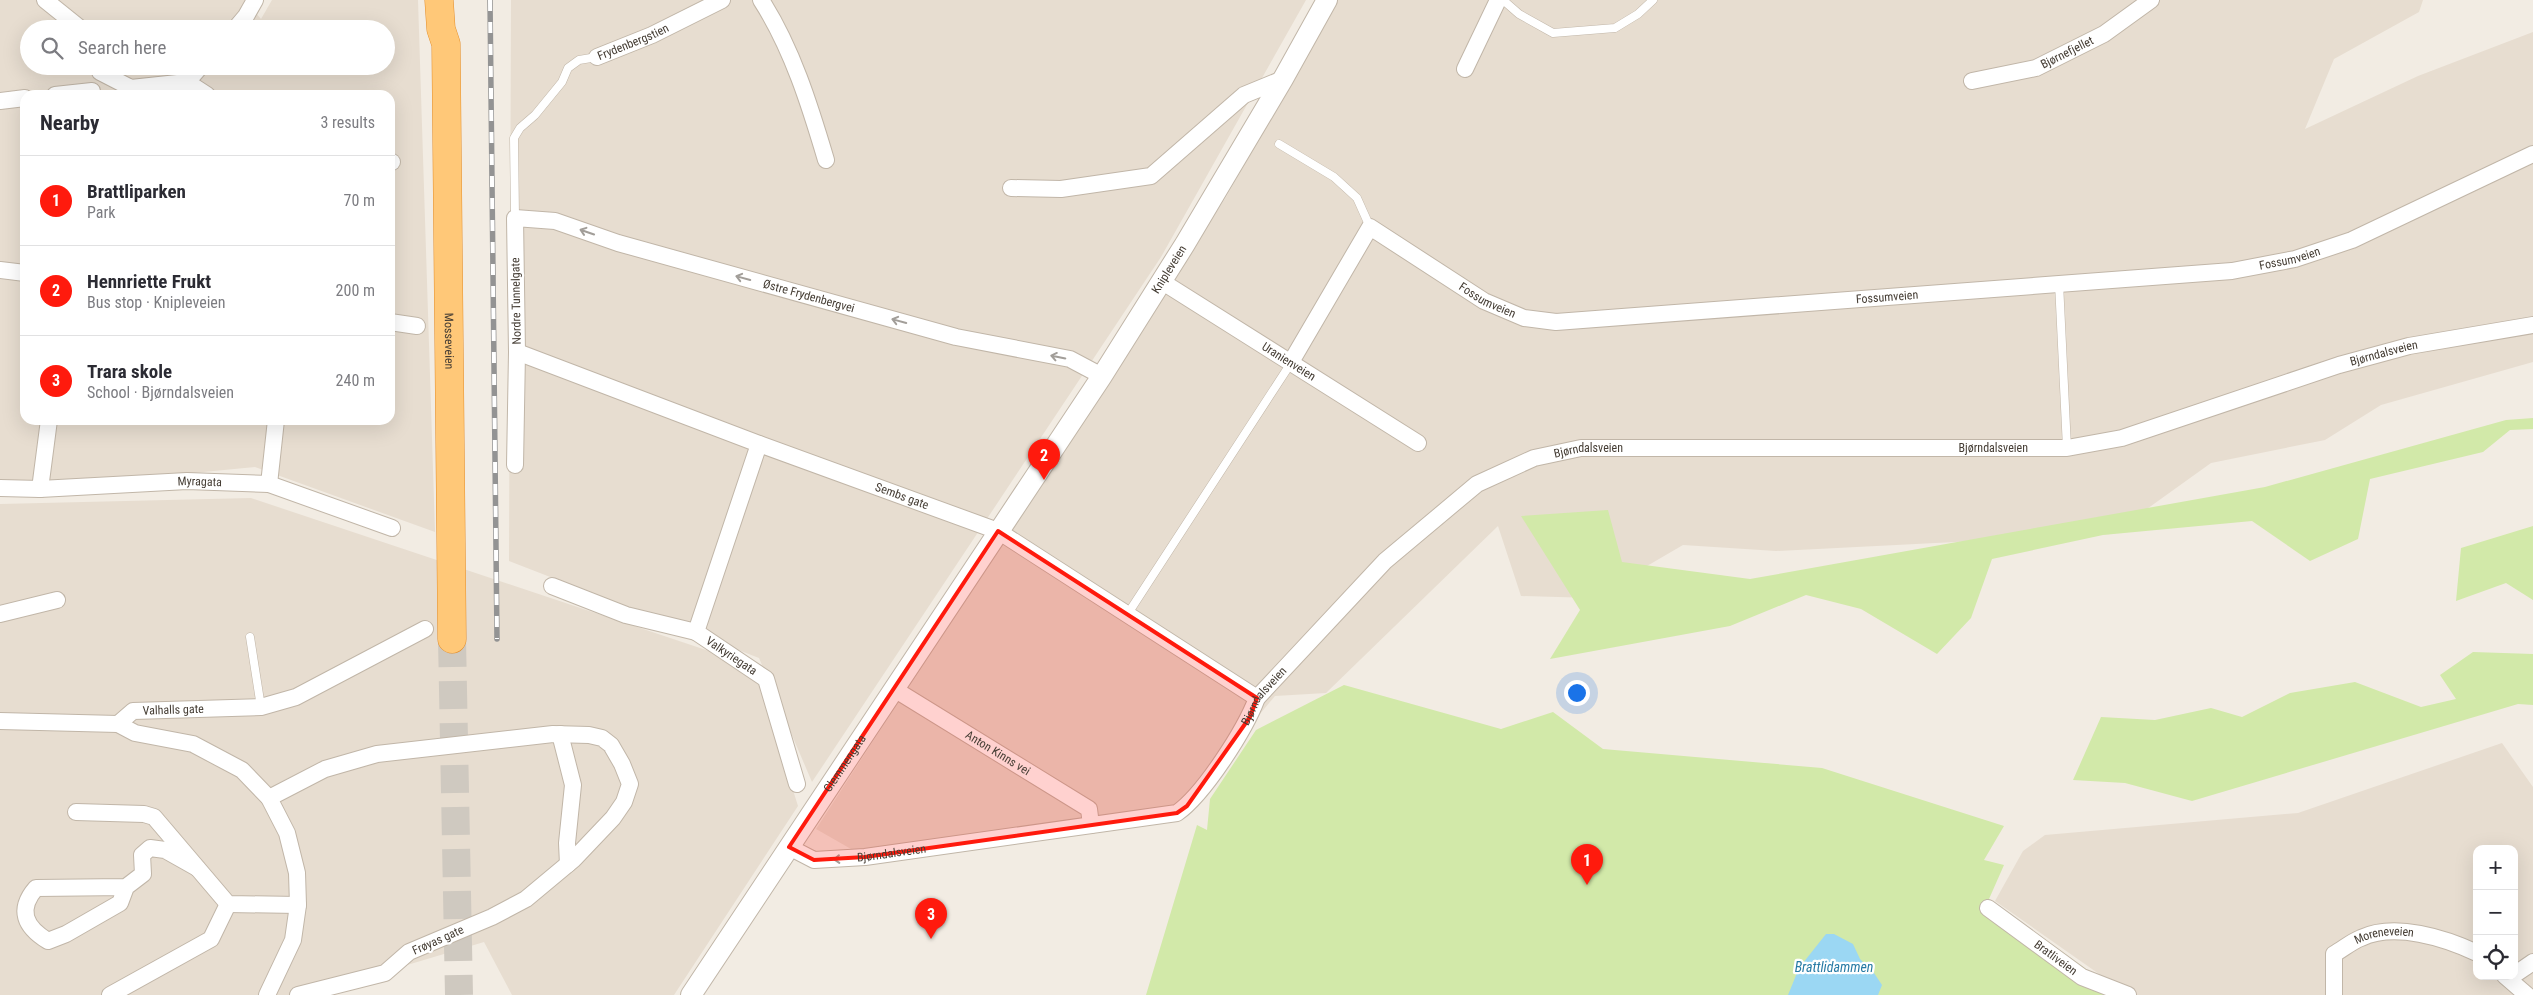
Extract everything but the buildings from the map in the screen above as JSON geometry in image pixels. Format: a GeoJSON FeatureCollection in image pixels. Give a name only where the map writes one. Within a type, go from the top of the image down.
{"type":"FeatureCollection","features":[{"type":"Feature","properties":{"kind":"highway","name":"Mosseveien"},"geometry":{"type":"LineString","coordinates":[[439,0],[441,28],[446,44],[452,639]]}},
{"type":"Feature","properties":{"kind":"highway","name":"Mosseveien"},"geometry":{"type":"LineString","coordinates":[[446,44],[451,29],[450,0]]}},
{"type":"Feature","properties":{"kind":"street"},"geometry":{"type":"LineString","coordinates":[[45,0],[70,20]]}},
{"type":"Feature","properties":{"kind":"street"},"geometry":{"type":"LineString","coordinates":[[242,20],[255,0]]}},
{"type":"Feature","properties":{"kind":"street","name":"Frydenbergstien"},"geometry":{"type":"LineString","coordinates":[[597,57],[652,35],[722,0]]}},
{"type":"Feature","properties":{"kind":"street"},"geometry":{"type":"LineString","coordinates":[[761,0],[770,13],[791,60],[812,114],[826,160]]}},
{"type":"Feature","properties":{"kind":"street","name":"Knipleveien"},"geometry":{"type":"LineString","coordinates":[[998,532],[1102,376],[1185,244],[1283,79],[1326,0]]}},
{"type":"Feature","properties":{"kind":"street"},"geometry":{"type":"LineString","coordinates":[[1465,69],[1498,0]]}},
{"type":"Feature","properties":{"kind":"street","name":"Bjørnefjellet"},"geometry":{"type":"LineString","coordinates":[[1972,81],[2036,68],[2104,34],[2151,0]]}},
{"type":"Feature","properties":{"kind":"street"},"geometry":{"type":"LineString","coordinates":[[93,90],[99,75]]}},
{"type":"Feature","properties":{"kind":"street"},"geometry":{"type":"LineString","coordinates":[[110,75],[131,88],[187,82],[199,90]]}},
{"type":"Feature","properties":{"kind":"street"},"geometry":{"type":"LineString","coordinates":[[187,82],[193,75]]}},
{"type":"Feature","properties":{"kind":"street"},"geometry":{"type":"LineString","coordinates":[[1011,188],[1061,189],[1150,176],[1244,95],[1283,79]]}},
{"type":"Feature","properties":{"kind":"street"},"geometry":{"type":"LineString","coordinates":[[0,101],[20,99]]}},
{"type":"Feature","properties":{"kind":"street","name":"Fossumveien"},"geometry":{"type":"LineString","coordinates":[[1370,228],[1484,301],[1524,318],[1556,322],[2232,271],[2295,258],[2352,240],[2533,154]]}},
{"type":"Feature","properties":{"kind":"street","name":"Nordre Tunnelgate"},"geometry":{"type":"LineString","coordinates":[[515,218],[517,352],[515,465]]}},
{"type":"Feature","properties":{"kind":"street","name":"Østre Frydenbergvei"},"geometry":{"type":"LineString","coordinates":[[515,218],[554,221],[618,243],[956,337],[1070,359],[1102,376]]}},
{"type":"Feature","properties":{"kind":"street"},"geometry":{"type":"LineString","coordinates":[[1291,362],[1370,228]]}},
{"type":"Feature","properties":{"kind":"street"},"geometry":{"type":"LineString","coordinates":[[0,270],[20,272]]}},
{"type":"Feature","properties":{"kind":"street","name":"Uranienveien"},"geometry":{"type":"LineString","coordinates":[[1161,281],[1418,443]]}},
{"type":"Feature","properties":{"kind":"street"},"geometry":{"type":"LineString","coordinates":[[395,323],[417,326]]}},
{"type":"Feature","properties":{"kind":"street","name":"Bjørndalsveien"},"geometry":{"type":"LineString","coordinates":[[789,847],[814,860],[865,857],[1177,813],[1187,806],[1250,717],[1257,698],[1385,561],[1477,484],[1534,458],[1582,448],[2068,448],[2122,438],[2339,365],[2409,346],[2533,325]]}},
{"type":"Feature","properties":{"kind":"street","name":"Sembs gate"},"geometry":{"type":"LineString","coordinates":[[517,352],[998,532],[1257,698]]}},
{"type":"Feature","properties":{"kind":"street"},"geometry":{"type":"LineString","coordinates":[[40,489],[48,425]]}},
{"type":"Feature","properties":{"kind":"street"},"geometry":{"type":"LineString","coordinates":[[269,484],[275,425]]}},
{"type":"Feature","properties":{"kind":"street","name":"Valkyriegata"},"geometry":{"type":"LineString","coordinates":[[759,444],[696,632],[766,679],[797,784]]}},
{"type":"Feature","properties":{"kind":"street","name":"Myragata"},"geometry":{"type":"LineString","coordinates":[[0,488],[40,489],[187,481],[269,484],[392,528]]}},
{"type":"Feature","properties":{"kind":"street","name":"Glemmengata"},"geometry":{"type":"LineString","coordinates":[[691,995],[998,532]]}},
{"type":"Feature","properties":{"kind":"street"},"geometry":{"type":"LineString","coordinates":[[552,586],[626,615],[696,632]]}},
{"type":"Feature","properties":{"kind":"street"},"geometry":{"type":"LineString","coordinates":[[0,614],[57,600]]}},
{"type":"Feature","properties":{"kind":"street","name":"Valhalls gate"},"geometry":{"type":"LineString","coordinates":[[118,724],[133,711],[261,707],[296,697],[426,629]]}},
{"type":"Feature","properties":{"kind":"street","name":"Anton Kinns vei"},"geometry":{"type":"LineString","coordinates":[[894,690],[1089,809],[1091,825]]}},
{"type":"Feature","properties":{"kind":"street"},"geometry":{"type":"LineString","coordinates":[[0,721],[118,724],[135,733],[193,744],[242,770],[269,798],[286,833],[297,873],[298,905],[294,940],[267,995]]}},
{"type":"Feature","properties":{"kind":"street"},"geometry":{"type":"LineString","coordinates":[[560,734],[573,786],[567,843],[568,864]]}},
{"type":"Feature","properties":{"kind":"street","name":"Frøyas gate"},"geometry":{"type":"LineString","coordinates":[[269,798],[325,769],[377,754],[560,734],[589,735],[602,738],[612,745],[630,784],[624,802],[613,818],[568,864],[526,899],[492,917],[409,952],[385,973],[298,995]]}},
{"type":"Feature","properties":{"kind":"street"},"geometry":{"type":"LineString","coordinates":[[76,812],[144,814],[154,817],[228,904],[298,905]]}},
{"type":"Feature","properties":{"kind":"street"},"geometry":{"type":"LineString","coordinates":[[126,887],[36,888],[26,899],[24,914],[33,932],[48,941],[66,934],[120,903],[126,887],[143,874],[142,855],[150,848],[165,850],[197,868]]}},
{"type":"Feature","properties":{"kind":"street"},"geometry":{"type":"LineString","coordinates":[[110,995],[211,939],[228,904]]}},
{"type":"Feature","properties":{"kind":"street","name":"Bratliveien"},"geometry":{"type":"LineString","coordinates":[[1988,908],[2082,977],[2128,995]]}},
{"type":"Feature","properties":{"kind":"street","name":"Moreneveien"},"geometry":{"type":"LineString","coordinates":[[2334,995],[2334,954],[2362,938],[2382,933],[2415,932],[2444,940],[2473,952]]}},
{"type":"Feature","properties":{"kind":"street"},"geometry":{"type":"LineString","coordinates":[[2518,971],[2533,962]]}},
{"type":"Feature","properties":{"kind":"street"},"geometry":{"type":"LineString","coordinates":[[2514,980],[2527,995]]}},
{"type":"Feature","properties":{"kind":"lane"},"geometry":{"type":"LineString","coordinates":[[1503,0],[1519,14],[1553,33],[1615,28],[1638,14],[1653,0]]}},
{"type":"Feature","properties":{"kind":"lane","name":"Frydenbergstien"},"geometry":{"type":"LineString","coordinates":[[514,138],[520,128],[535,115],[562,82],[568,68],[579,60],[597,57]]}},
{"type":"Feature","properties":{"kind":"lane","name":"Nordre Tunnelgate"},"geometry":{"type":"LineString","coordinates":[[514,138],[515,218]]}},
{"type":"Feature","properties":{"kind":"lane"},"geometry":{"type":"LineString","coordinates":[[1279,144],[1334,177],[1357,198],[1370,228]]}},
{"type":"Feature","properties":{"kind":"lane"},"geometry":{"type":"LineString","coordinates":[[2059,283],[2068,448]]}},
{"type":"Feature","properties":{"kind":"lane"},"geometry":{"type":"LineString","coordinates":[[1128,615],[1291,362]]}},
{"type":"Feature","properties":{"kind":"lane"},"geometry":{"type":"LineString","coordinates":[[250,637],[261,707]]}},
{"type":"Feature","properties":{"kind":"highlighted area"},"geometry":{"type":"Polygon","coordinates":[[[998,531],[1257,698],[1250,717],[1187,806],[1177,813],[865,857],[814,860],[789,847],[998,531]]]}},
{"type":"Feature","properties":{"kind":"shaded area"},"geometry":{"type":"Polygon","coordinates":[[[0,0],[245,0],[261,19],[272,0],[418,0],[435,532],[255,467],[69,485],[0,480],[0,0]]]}},
{"type":"Feature","properties":{"kind":"shaded area"},"geometry":{"type":"Polygon","coordinates":[[[511,0],[1306,0],[1161,257],[812,782],[759,658],[509,561],[511,0]]]}},
{"type":"Feature","properties":{"kind":"shaded area"},"geometry":{"type":"Polygon","coordinates":[[[1338,0],[2423,0],[2419,12],[2334,59],[2305,129],[2418,76],[2533,32],[2533,362],[2381,405],[2325,440],[2211,463],[2112,534],[1776,551],[1683,545],[1592,598],[1521,596],[1498,526],[1326,693],[1275,696],[1185,804],[858,853],[816,829],[1226,197],[1338,0]]]}},
{"type":"Feature","properties":{"kind":"shaded area"},"geometry":{"type":"Polygon","coordinates":[[[251,498],[712,652],[758,679],[798,806],[674,995],[512,995],[484,942],[307,995],[0,995],[0,504],[251,498]]]}},
{"type":"Feature","properties":{"kind":"shaded area"},"geometry":{"type":"Polygon","coordinates":[[[2502,743],[2533,787],[2533,995],[2129,995],[1995,901],[2023,851],[2045,835],[2298,813],[2502,743]]]}},
{"type":"Feature","properties":{"kind":"green space"},"geometry":{"type":"Polygon","coordinates":[[[2533,418],[2533,429],[2510,430],[2483,452],[2370,479],[2358,539],[2310,561],[2252,521],[2103,535],[1992,559],[1971,618],[1937,654],[1861,609],[1806,595],[1730,626],[1550,659],[1580,610],[1521,516],[1608,510],[1622,562],[1750,579],[2265,487],[2506,420],[2533,418]]]}},
{"type":"Feature","properties":{"kind":"green space"},"geometry":{"type":"Polygon","coordinates":[[[2533,526],[2533,600],[2506,583],[2456,601],[2461,548],[2533,526]]]}},
{"type":"Feature","properties":{"kind":"green space"},"geometry":{"type":"Polygon","coordinates":[[[2473,652],[2533,654],[2533,705],[2518,704],[2192,801],[2125,783],[2073,780],[2101,717],[2155,720],[2211,708],[2242,717],[2290,693],[2355,682],[2421,707],[2456,699],[2440,675],[2473,652]]]}},
{"type":"Feature","properties":{"kind":"green space"},"geometry":{"type":"Polygon","coordinates":[[[1344,685],[1501,729],[1553,712],[1603,749],[1822,768],[2004,826],[1984,860],[2004,865],[1989,899],[2122,995],[1146,995],[1197,825],[1207,830],[1210,799],[1256,730],[1344,685]]]}},
{"type":"Feature","properties":{"kind":"water","name":"Brattlidammen"},"geometry":{"type":"Polygon","coordinates":[[[1826,934],[1834,934],[1853,944],[1860,959],[1874,973],[1882,985],[1878,995],[1788,995],[1799,968],[1826,934]]]}},
{"type":"Feature","properties":{"kind":"tunnel"},"geometry":{"type":"LineString","coordinates":[[452,639],[459,995]]}},
{"type":"Feature","properties":{"kind":"railway"},"geometry":{"type":"LineString","coordinates":[[490,0],[497,639]]}},
{"type":"Feature","properties":{"kind":"place","name":"Hennriette Frukt"},"geometry":{"type":"Point","coordinates":[1044,480]}},
{"type":"Feature","properties":{"kind":"place","name":"Brattliparken"},"geometry":{"type":"Point","coordinates":[1587,885]}},
{"type":"Feature","properties":{"kind":"place","name":"Trara skole"},"geometry":{"type":"Point","coordinates":[931,939]}}]}
